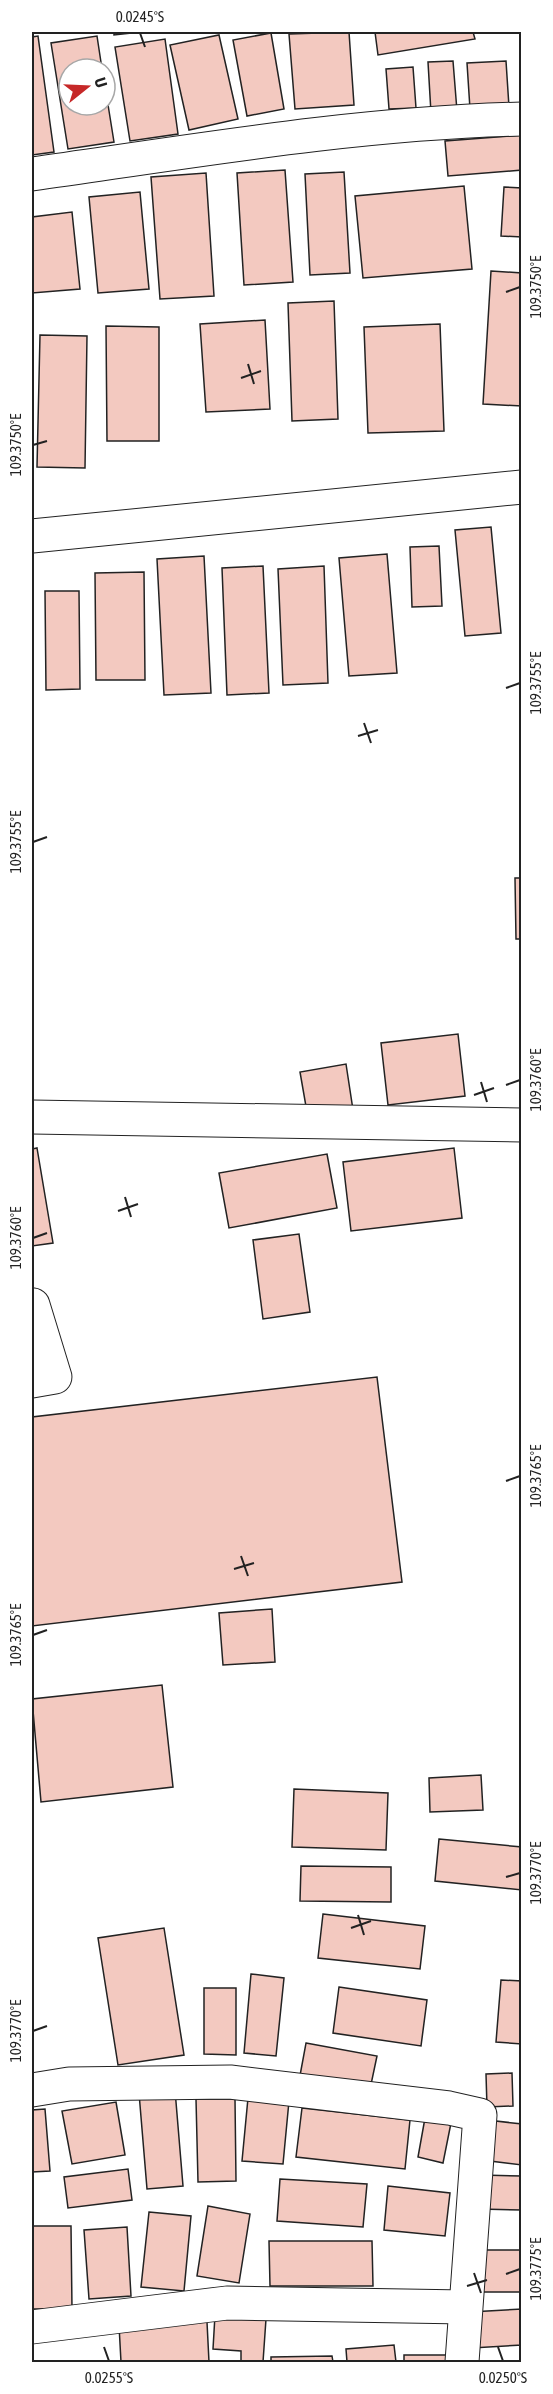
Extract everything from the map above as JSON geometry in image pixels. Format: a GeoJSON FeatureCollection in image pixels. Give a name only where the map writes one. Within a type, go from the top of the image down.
{"type":"FeatureCollection","features":[{"type":"Feature","properties":{"kind":"street"},"geometry":{"type":"LineString","coordinates":[[32,174],[326,133],[472,120],[522,119]]}},
{"type":"Feature","properties":{"kind":"street"},"geometry":{"type":"LineString","coordinates":[[32,536],[522,487]]}},
{"type":"Feature","properties":{"kind":"street"},"geometry":{"type":"LineString","coordinates":[[32,1117],[522,1125]]}},
{"type":"Feature","properties":{"kind":"street"},"geometry":{"type":"LineString","coordinates":[[32,1381],[55,1377],[33,1305]]}},
{"type":"Feature","properties":{"kind":"street"},"geometry":{"type":"LineString","coordinates":[[32,2090],[69,2084],[230,2082],[449,2108],[480,2115],[462,2362]]}},
{"type":"Feature","properties":{"kind":"street"},"geometry":{"type":"LineString","coordinates":[[32,2327],[227,2303],[465,2307]]}},
{"type":"Feature","properties":{"kind":"building"},"geometry":{"type":"Polygon","coordinates":[[[114,32],[141,32],[114,35],[114,32]]]}},
{"type":"Feature","properties":{"kind":"building"},"geometry":{"type":"Polygon","coordinates":[[[349,32],[354,105],[295,109],[289,34],[349,32]]]}},
{"type":"Feature","properties":{"kind":"building"},"geometry":{"type":"Polygon","coordinates":[[[375,32],[473,32],[475,39],[378,55],[375,32]]]}},
{"type":"Feature","properties":{"kind":"building"},"geometry":{"type":"Polygon","coordinates":[[[271,33],[284,109],[247,116],[233,40],[271,33]]]}},
{"type":"Feature","properties":{"kind":"building"},"geometry":{"type":"Polygon","coordinates":[[[219,35],[238,119],[189,130],[170,45],[219,35]]]}},
{"type":"Feature","properties":{"kind":"building"},"geometry":{"type":"Polygon","coordinates":[[[38,36],[54,152],[32,155],[32,37],[38,36]]]}},
{"type":"Feature","properties":{"kind":"building"},"geometry":{"type":"Polygon","coordinates":[[[97,36],[100,57],[57,57],[57,80],[51,43],[97,36]]]}},
{"type":"Feature","properties":{"kind":"building"},"geometry":{"type":"Polygon","coordinates":[[[165,39],[178,134],[130,141],[115,47],[165,39]]]}},
{"type":"Feature","properties":{"kind":"building"},"geometry":{"type":"Polygon","coordinates":[[[453,61],[457,111],[431,113],[428,62],[453,61]]]}},
{"type":"Feature","properties":{"kind":"building"},"geometry":{"type":"Polygon","coordinates":[[[506,61],[509,107],[470,109],[467,63],[506,61]]]}},
{"type":"Feature","properties":{"kind":"building"},"geometry":{"type":"Polygon","coordinates":[[[413,67],[416,108],[389,109],[386,69],[413,67]]]}},
{"type":"Feature","properties":{"kind":"building"},"geometry":{"type":"Polygon","coordinates":[[[63,117],[110,117],[114,142],[68,149],[63,117]]]}},
{"type":"Feature","properties":{"kind":"building"},"geometry":{"type":"Polygon","coordinates":[[[522,135],[522,170],[448,176],[445,141],[522,135]]]}},
{"type":"Feature","properties":{"kind":"building"},"geometry":{"type":"Polygon","coordinates":[[[285,170],[293,282],[244,285],[237,173],[285,170]]]}},
{"type":"Feature","properties":{"kind":"building"},"geometry":{"type":"Polygon","coordinates":[[[344,172],[350,273],[310,275],[305,174],[344,172]]]}},
{"type":"Feature","properties":{"kind":"building"},"geometry":{"type":"Polygon","coordinates":[[[206,173],[214,296],[160,299],[151,177],[206,173]]]}},
{"type":"Feature","properties":{"kind":"building"},"geometry":{"type":"Polygon","coordinates":[[[464,186],[472,269],[363,278],[355,196],[464,186]]]}},
{"type":"Feature","properties":{"kind":"building"},"geometry":{"type":"Polygon","coordinates":[[[504,187],[522,188],[522,237],[501,236],[504,187]]]}},
{"type":"Feature","properties":{"kind":"building"},"geometry":{"type":"Polygon","coordinates":[[[140,192],[149,289],[98,293],[89,197],[140,192]]]}},
{"type":"Feature","properties":{"kind":"building"},"geometry":{"type":"Polygon","coordinates":[[[72,212],[80,289],[32,293],[32,217],[72,212]]]}},
{"type":"Feature","properties":{"kind":"building"},"geometry":{"type":"Polygon","coordinates":[[[491,271],[522,273],[522,406],[483,404],[491,271]]]}},
{"type":"Feature","properties":{"kind":"building"},"geometry":{"type":"Polygon","coordinates":[[[334,301],[338,419],[292,421],[288,303],[334,301]]]}},
{"type":"Feature","properties":{"kind":"building"},"geometry":{"type":"Polygon","coordinates":[[[265,320],[270,409],[206,412],[200,324],[265,320]]]}},
{"type":"Feature","properties":{"kind":"building"},"geometry":{"type":"Polygon","coordinates":[[[440,324],[444,431],[368,433],[364,327],[440,324]]]}},
{"type":"Feature","properties":{"kind":"building"},"geometry":{"type":"Polygon","coordinates":[[[106,326],[159,327],[159,441],[107,441],[106,326]]]}},
{"type":"Feature","properties":{"kind":"building"},"geometry":{"type":"Polygon","coordinates":[[[40,335],[87,336],[85,468],[37,467],[40,335]]]}},
{"type":"Feature","properties":{"kind":"building"},"geometry":{"type":"Polygon","coordinates":[[[491,527],[501,633],[465,636],[455,530],[491,527]]]}},
{"type":"Feature","properties":{"kind":"building"},"geometry":{"type":"Polygon","coordinates":[[[439,546],[442,606],[412,607],[410,547],[439,546]]]}},
{"type":"Feature","properties":{"kind":"building"},"geometry":{"type":"Polygon","coordinates":[[[387,554],[397,673],[349,676],[339,558],[387,554]]]}},
{"type":"Feature","properties":{"kind":"building"},"geometry":{"type":"Polygon","coordinates":[[[204,556],[211,693],[164,695],[157,559],[204,556]]]}},
{"type":"Feature","properties":{"kind":"building"},"geometry":{"type":"Polygon","coordinates":[[[263,566],[269,693],[227,695],[222,568],[263,566]]]}},
{"type":"Feature","properties":{"kind":"building"},"geometry":{"type":"Polygon","coordinates":[[[324,566],[328,683],[283,685],[278,569],[324,566]]]}},
{"type":"Feature","properties":{"kind":"building"},"geometry":{"type":"Polygon","coordinates":[[[144,572],[145,680],[96,680],[95,573],[144,572]]]}},
{"type":"Feature","properties":{"kind":"building"},"geometry":{"type":"Polygon","coordinates":[[[45,591],[79,591],[80,689],[46,690],[45,591]]]}},
{"type":"Feature","properties":{"kind":"building"},"geometry":{"type":"Polygon","coordinates":[[[515,878],[522,878],[522,939],[516,939],[515,878]]]}},
{"type":"Feature","properties":{"kind":"building"},"geometry":{"type":"Polygon","coordinates":[[[458,1034],[465,1096],[388,1105],[381,1043],[458,1034]]]}},
{"type":"Feature","properties":{"kind":"building"},"geometry":{"type":"Polygon","coordinates":[[[346,1064],[353,1110],[308,1118],[300,1072],[346,1064]]]}},
{"type":"Feature","properties":{"kind":"building"},"geometry":{"type":"Polygon","coordinates":[[[37,1148],[53,1243],[32,1246],[32,1149],[37,1148]]]}},
{"type":"Feature","properties":{"kind":"building"},"geometry":{"type":"Polygon","coordinates":[[[454,1148],[462,1218],[351,1231],[343,1162],[454,1148]]]}},
{"type":"Feature","properties":{"kind":"building"},"geometry":{"type":"Polygon","coordinates":[[[327,1154],[337,1208],[229,1228],[219,1173],[327,1154]]]}},
{"type":"Feature","properties":{"kind":"building"},"geometry":{"type":"Polygon","coordinates":[[[299,1234],[310,1312],[263,1319],[253,1240],[299,1234]]]}},
{"type":"Feature","properties":{"kind":"building"},"geometry":{"type":"Polygon","coordinates":[[[377,1377],[402,1582],[32,1626],[32,1417],[377,1377]]]}},
{"type":"Feature","properties":{"kind":"building"},"geometry":{"type":"Polygon","coordinates":[[[272,1609],[275,1662],[223,1665],[219,1613],[272,1609]]]}},
{"type":"Feature","properties":{"kind":"building"},"geometry":{"type":"Polygon","coordinates":[[[162,1685],[173,1787],[41,1802],[32,1699],[162,1685]]]}},
{"type":"Feature","properties":{"kind":"building"},"geometry":{"type":"Polygon","coordinates":[[[481,1775],[483,1810],[430,1812],[429,1778],[481,1775]]]}},
{"type":"Feature","properties":{"kind":"building"},"geometry":{"type":"Polygon","coordinates":[[[294,1789],[388,1793],[386,1850],[292,1847],[294,1789]]]}},
{"type":"Feature","properties":{"kind":"building"},"geometry":{"type":"Polygon","coordinates":[[[439,1839],[522,1847],[522,1890],[435,1881],[439,1839]]]}},
{"type":"Feature","properties":{"kind":"building"},"geometry":{"type":"Polygon","coordinates":[[[301,1866],[391,1867],[391,1902],[300,1901],[301,1866]]]}},
{"type":"Feature","properties":{"kind":"building"},"geometry":{"type":"Polygon","coordinates":[[[323,1914],[425,1926],[420,1969],[318,1958],[323,1914]]]}},
{"type":"Feature","properties":{"kind":"building"},"geometry":{"type":"Polygon","coordinates":[[[164,1928],[184,2055],[118,2065],[98,1938],[164,1928]]]}},
{"type":"Feature","properties":{"kind":"building"},"geometry":{"type":"Polygon","coordinates":[[[251,1974],[284,1978],[276,2056],[244,2053],[251,1974]]]}},
{"type":"Feature","properties":{"kind":"building"},"geometry":{"type":"Polygon","coordinates":[[[501,1980],[522,1981],[522,2044],[496,2042],[501,1980]]]}},
{"type":"Feature","properties":{"kind":"building"},"geometry":{"type":"Polygon","coordinates":[[[339,1987],[427,2000],[421,2046],[333,2033],[339,1987]]]}},
{"type":"Feature","properties":{"kind":"building"},"geometry":{"type":"Polygon","coordinates":[[[204,1988],[236,1988],[236,2055],[204,2054],[204,1988]]]}},
{"type":"Feature","properties":{"kind":"building"},"geometry":{"type":"Polygon","coordinates":[[[306,2043],[377,2056],[369,2094],[299,2081],[306,2043]]]}},
{"type":"Feature","properties":{"kind":"building"},"geometry":{"type":"Polygon","coordinates":[[[512,2073],[513,2106],[487,2107],[486,2074],[512,2073]]]}},
{"type":"Feature","properties":{"kind":"building"},"geometry":{"type":"Polygon","coordinates":[[[175,2090],[183,2186],[147,2189],[139,2093],[175,2090]]]}},
{"type":"Feature","properties":{"kind":"building"},"geometry":{"type":"Polygon","coordinates":[[[248,2098],[289,2101],[283,2164],[242,2161],[248,2098]]]}},
{"type":"Feature","properties":{"kind":"building"},"geometry":{"type":"Polygon","coordinates":[[[196,2099],[235,2099],[236,2181],[198,2182],[196,2099]]]}},
{"type":"Feature","properties":{"kind":"building"},"geometry":{"type":"Polygon","coordinates":[[[116,2102],[125,2155],[72,2164],[62,2111],[116,2102]]]}},
{"type":"Feature","properties":{"kind":"building"},"geometry":{"type":"Polygon","coordinates":[[[302,2108],[410,2120],[405,2169],[296,2157],[302,2108]]]}},
{"type":"Feature","properties":{"kind":"building"},"geometry":{"type":"Polygon","coordinates":[[[45,2109],[50,2171],[32,2172],[32,2110],[45,2109]]]}},
{"type":"Feature","properties":{"kind":"building"},"geometry":{"type":"Polygon","coordinates":[[[425,2118],[451,2123],[443,2163],[418,2157],[425,2118]]]}},
{"type":"Feature","properties":{"kind":"building"},"geometry":{"type":"Polygon","coordinates":[[[487,2120],[522,2124],[522,2165],[482,2160],[487,2120]]]}},
{"type":"Feature","properties":{"kind":"building"},"geometry":{"type":"Polygon","coordinates":[[[128,2169],[132,2200],[68,2208],[64,2177],[128,2169]]]}},
{"type":"Feature","properties":{"kind":"building"},"geometry":{"type":"Polygon","coordinates":[[[481,2175],[522,2176],[522,2210],[480,2209],[481,2175]]]}},
{"type":"Feature","properties":{"kind":"building"},"geometry":{"type":"Polygon","coordinates":[[[280,2179],[367,2184],[363,2227],[277,2221],[280,2179]]]}},
{"type":"Feature","properties":{"kind":"building"},"geometry":{"type":"Polygon","coordinates":[[[388,2186],[450,2193],[445,2236],[384,2230],[388,2186]]]}},
{"type":"Feature","properties":{"kind":"building"},"geometry":{"type":"Polygon","coordinates":[[[208,2206],[250,2214],[239,2283],[197,2276],[208,2206]]]}},
{"type":"Feature","properties":{"kind":"building"},"geometry":{"type":"Polygon","coordinates":[[[149,2212],[191,2216],[184,2291],[141,2287],[149,2212]]]}},
{"type":"Feature","properties":{"kind":"building"},"geometry":{"type":"Polygon","coordinates":[[[32,2226],[71,2226],[72,2309],[32,2309],[32,2226]]]}},
{"type":"Feature","properties":{"kind":"building"},"geometry":{"type":"Polygon","coordinates":[[[127,2227],[131,2296],[89,2299],[84,2230],[127,2227]]]}},
{"type":"Feature","properties":{"kind":"building"},"geometry":{"type":"Polygon","coordinates":[[[269,2241],[372,2241],[373,2286],[270,2286],[269,2241]]]}},
{"type":"Feature","properties":{"kind":"building"},"geometry":{"type":"Polygon","coordinates":[[[482,2250],[522,2250],[522,2292],[482,2292],[482,2250]]]}},
{"type":"Feature","properties":{"kind":"building"},"geometry":{"type":"Polygon","coordinates":[[[522,2309],[522,2345],[472,2348],[470,2312],[522,2309]]]}},
{"type":"Feature","properties":{"kind":"building"},"geometry":{"type":"Polygon","coordinates":[[[215,2315],[266,2319],[263,2362],[241,2362],[241,2351],[213,2349],[215,2315]]]}},
{"type":"Feature","properties":{"kind":"building"},"geometry":{"type":"Polygon","coordinates":[[[207,2322],[209,2362],[121,2362],[119,2325],[207,2322]]]}},
{"type":"Feature","properties":{"kind":"building"},"geometry":{"type":"Polygon","coordinates":[[[394,2345],[396,2362],[347,2362],[346,2349],[394,2345]]]}},
{"type":"Feature","properties":{"kind":"building"},"geometry":{"type":"Polygon","coordinates":[[[404,2355],[456,2355],[456,2362],[404,2362],[404,2355]]]}},
{"type":"Feature","properties":{"kind":"building"},"geometry":{"type":"Polygon","coordinates":[[[332,2356],[333,2362],[271,2362],[271,2357],[332,2356]]]}}]}
